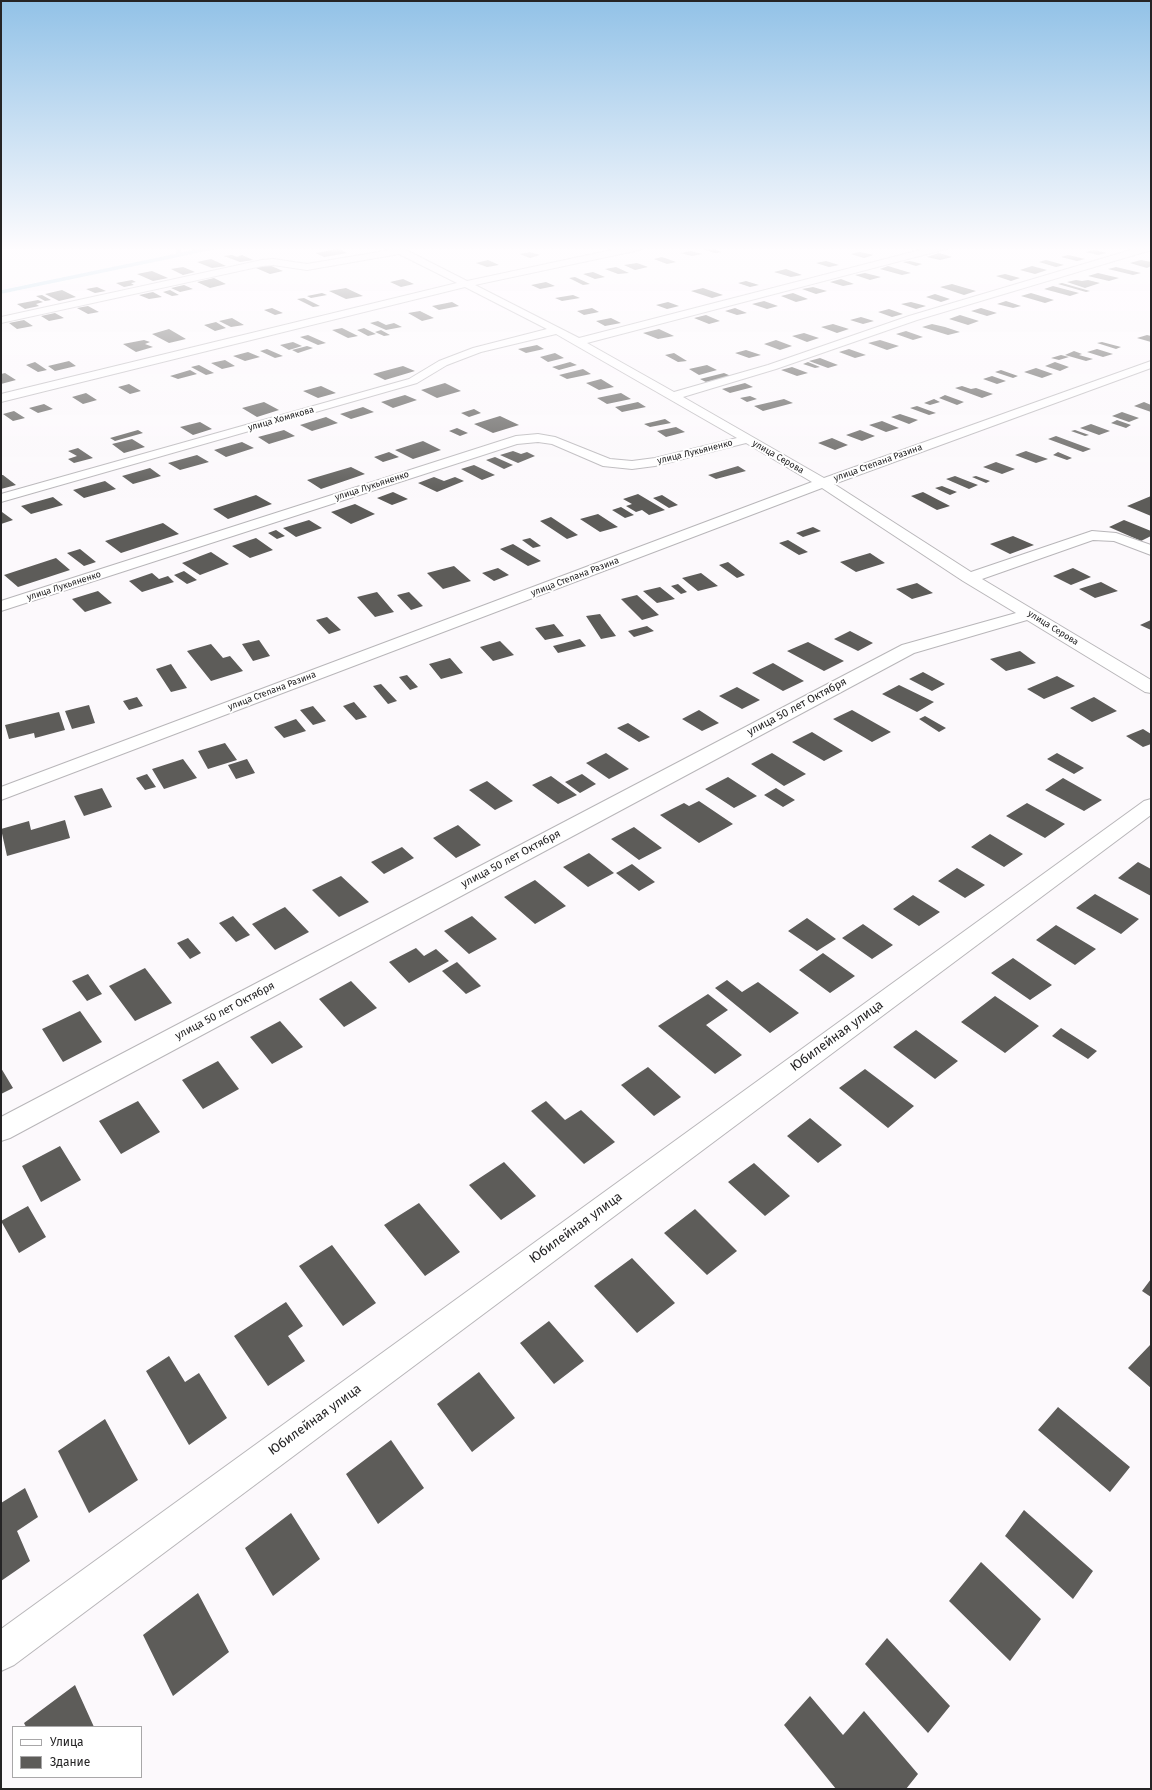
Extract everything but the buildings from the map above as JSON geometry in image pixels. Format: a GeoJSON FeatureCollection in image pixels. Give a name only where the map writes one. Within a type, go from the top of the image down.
{"type":"FeatureCollection","features":[{"type":"Feature","properties":{"kind":"street"},"geometry":{"type":"LineString","coordinates":[[1,398],[276,331]]}},
{"type":"Feature","properties":{"kind":"street","name":"улица Хомякова"},"geometry":{"type":"LineString","coordinates":[[1,498],[413,381],[443,363],[470,353],[554,331]]}},
{"type":"Feature","properties":{"kind":"street","name":"улица Серова"},"geometry":{"type":"LineString","coordinates":[[557,331],[823,483],[970,578],[1151,688]]}},
{"type":"Feature","properties":{"kind":"street"},"geometry":{"type":"LineString","coordinates":[[578,342],[622,331]]}},
{"type":"Feature","properties":{"kind":"street"},"geometry":{"type":"LineString","coordinates":[[672,396],[772,367],[877,331]]}},
{"type":"Feature","properties":{"kind":"street","name":"улица Степана Разина"},"geometry":{"type":"LineString","coordinates":[[1,794],[823,483],[1151,364]]}},
{"type":"Feature","properties":{"kind":"street","name":"улица Лукьяненко"},"geometry":{"type":"LineString","coordinates":[[1,606],[516,440],[538,438],[554,440],[581,453],[608,463],[632,465],[655,462],[748,439]]}},
{"type":"Feature","properties":{"kind":"street"},"geometry":{"type":"LineString","coordinates":[[970,578],[1092,535],[1116,537],[1151,550]]}},
{"type":"Feature","properties":{"kind":"street","name":"улица 50 лет Октября"},"geometry":{"type":"LineString","coordinates":[[1,1130],[908,649],[1031,614]]}},
{"type":"Feature","properties":{"kind":"street","name":"Юбилейная улица"},"geometry":{"type":"LineString","coordinates":[[1,1652],[1151,805]]}}]}
